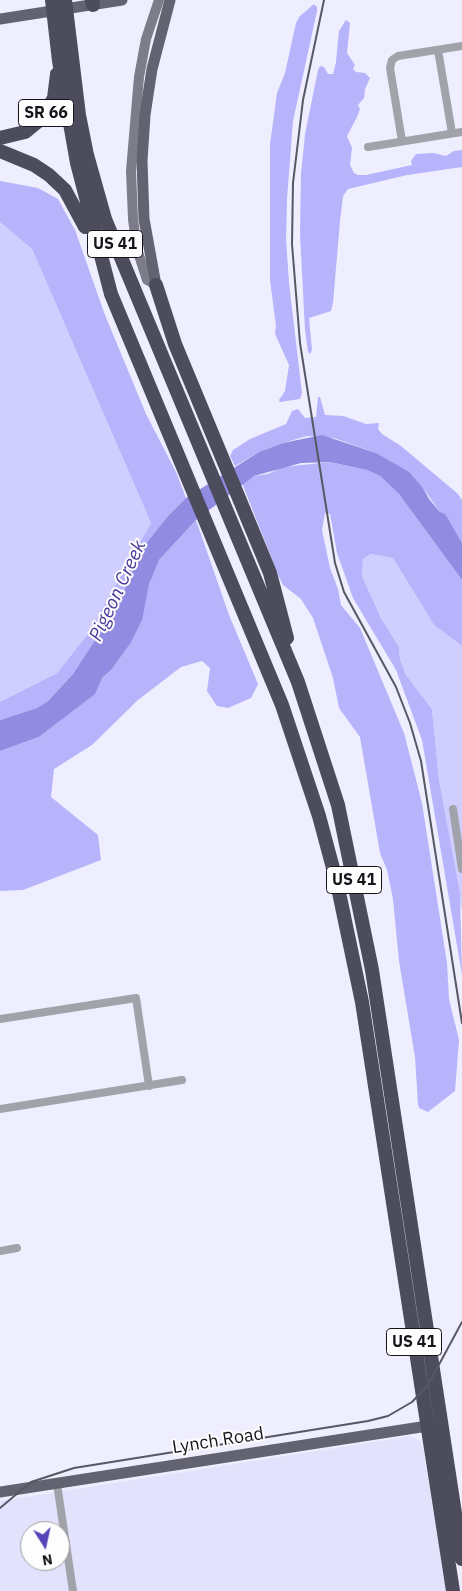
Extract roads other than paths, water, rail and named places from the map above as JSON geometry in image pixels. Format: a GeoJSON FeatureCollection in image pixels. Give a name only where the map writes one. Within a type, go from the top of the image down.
{"type":"FeatureCollection","features":[{"type":"Feature","properties":{"kind":"highway","name":"US 41"},"geometry":{"type":"LineString","coordinates":[[52,0],[62,32],[87,155],[105,220],[298,682],[338,805],[359,899],[372,970],[462,1559]]}},
{"type":"Feature","properties":{"kind":"highway","name":"US 41"},"geometry":{"type":"LineString","coordinates":[[65,0],[59,61],[77,164],[102,265],[123,327],[291,730],[319,816],[342,904],[362,1002],[453,1591]]}},
{"type":"Feature","properties":{"kind":"highway","name":"SR 66"},"geometry":{"type":"LineString","coordinates":[[0,138],[25,132],[46,114],[54,98],[59,61]]}},
{"type":"Feature","properties":{"kind":"highway"},"geometry":{"type":"LineString","coordinates":[[0,151],[42,169],[61,186],[80,214],[102,265]]}},
{"type":"Feature","properties":{"kind":"highway"},"geometry":{"type":"LineString","coordinates":[[156,285],[175,344],[270,573],[298,682]]}},
{"type":"Feature","properties":{"kind":"main road"},"geometry":{"type":"LineString","coordinates":[[0,19],[93,2],[122,0]]}},
{"type":"Feature","properties":{"kind":"main road"},"geometry":{"type":"LineString","coordinates":[[156,285],[144,219],[142,161],[145,115],[152,69],[170,0]]}},
{"type":"Feature","properties":{"kind":"main road","name":"Lynch Road"},"geometry":{"type":"LineString","coordinates":[[0,1492],[441,1424]]}},
{"type":"Feature","properties":{"kind":"street"},"geometry":{"type":"LineString","coordinates":[[156,285],[147,280],[137,249],[133,219],[131,171],[139,77],[146,39],[159,0]]}},
{"type":"Feature","properties":{"kind":"street"},"geometry":{"type":"LineString","coordinates":[[402,141],[390,68],[392,62],[398,56],[462,46]]}},
{"type":"Feature","properties":{"kind":"street"},"geometry":{"type":"LineString","coordinates":[[438,50],[452,133]]}},
{"type":"Feature","properties":{"kind":"street"},"geometry":{"type":"LineString","coordinates":[[368,147],[462,132]]}},
{"type":"Feature","properties":{"kind":"street"},"geometry":{"type":"LineString","coordinates":[[452,809],[462,868]]}},
{"type":"Feature","properties":{"kind":"street"},"geometry":{"type":"LineString","coordinates":[[0,1019],[136,998],[148,1086]]}},
{"type":"Feature","properties":{"kind":"street"},"geometry":{"type":"LineString","coordinates":[[0,1109],[182,1080]]}},
{"type":"Feature","properties":{"kind":"street"},"geometry":{"type":"LineString","coordinates":[[0,1251],[17,1248]]}},
{"type":"Feature","properties":{"kind":"street"},"geometry":{"type":"LineString","coordinates":[[57,1484],[73,1591]]}},
{"type":"Feature","properties":{"kind":"railway"},"geometry":{"type":"LineString","coordinates":[[324,0],[303,100],[293,183],[292,244],[300,343],[335,563],[344,592],[396,687],[410,723],[421,761],[462,1023]]}},
{"type":"Feature","properties":{"kind":"railway"},"geometry":{"type":"LineString","coordinates":[[0,1508],[31,1482],[74,1468],[368,1421],[388,1416],[412,1402],[428,1385],[462,1322]]}},
{"type":"Feature","properties":{"kind":"water label","name":"Pigeon Creek"},"geometry":{"type":"Point","coordinates":[118,591]}}]}
